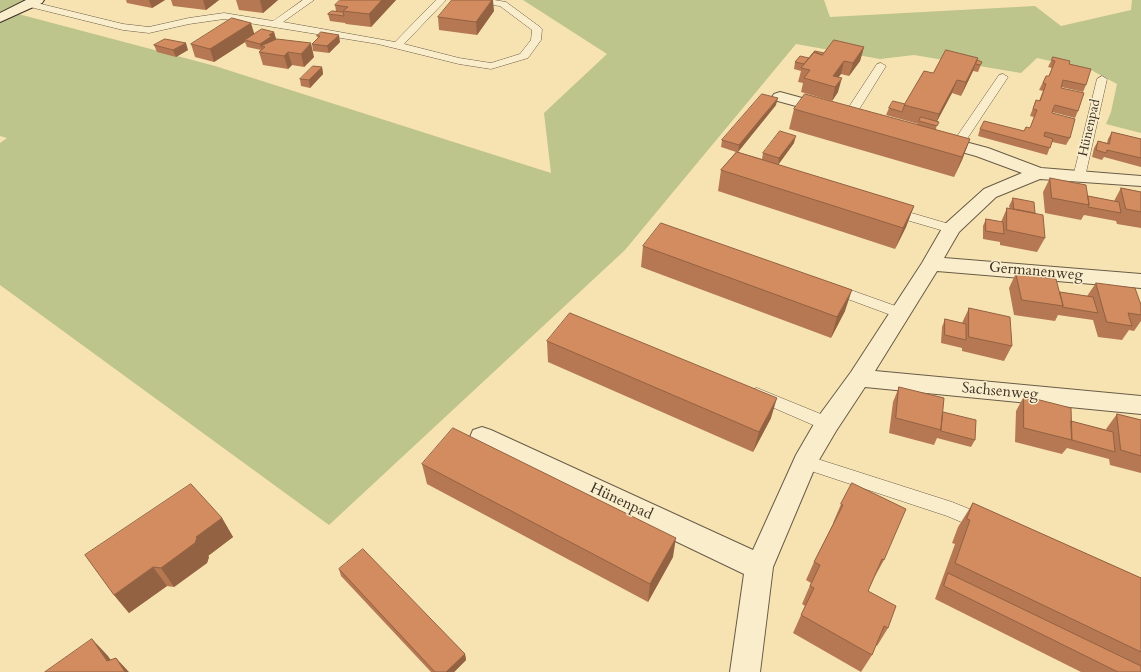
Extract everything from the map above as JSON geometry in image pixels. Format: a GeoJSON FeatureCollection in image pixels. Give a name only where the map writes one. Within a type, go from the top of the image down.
{"type":"FeatureCollection","features":[{"type":"Feature","properties":{"kind":"street"},"geometry":{"type":"LineString","coordinates":[[0,18],[33,2]]}},
{"type":"Feature","properties":{"kind":"street"},"geometry":{"type":"LineString","coordinates":[[780,97],[857,118]]}},
{"type":"Feature","properties":{"kind":"street","name":"Hünenpad"},"geometry":{"type":"LineString","coordinates":[[926,137],[982,152],[1038,173],[1141,181]]}},
{"type":"Feature","properties":{"kind":"street","name":"Hünenpad"},"geometry":{"type":"LineString","coordinates":[[745,672],[759,567],[805,462],[827,424],[859,378],[931,264],[951,229],[990,192],[1038,173]]}},
{"type":"Feature","properties":{"kind":"street","name":"Germanenweg"},"geometry":{"type":"LineString","coordinates":[[931,264],[1141,281]]}},
{"type":"Feature","properties":{"kind":"street","name":"Sachsenweg"},"geometry":{"type":"LineString","coordinates":[[859,378],[1141,405]]}},
{"type":"Feature","properties":{"kind":"street","name":"Hünenpad"},"geometry":{"type":"LineString","coordinates":[[482,437],[759,567]]}},
{"type":"Feature","properties":{"kind":"lane"},"geometry":{"type":"LineString","coordinates":[[276,23],[309,0]]}},
{"type":"Feature","properties":{"kind":"lane"},"geometry":{"type":"LineString","coordinates":[[397,46],[441,0]]}},
{"type":"Feature","properties":{"kind":"lane"},"geometry":{"type":"LineString","coordinates":[[33,2],[123,27],[149,30],[190,21],[224,16],[276,23],[378,41],[459,61],[492,66],[524,56],[536,40],[538,29],[503,4],[474,0]]}},
{"type":"Feature","properties":{"kind":"lane"},"geometry":{"type":"LineString","coordinates":[[857,118],[881,66]]}},
{"type":"Feature","properties":{"kind":"lane"},"geometry":{"type":"LineString","coordinates":[[957,145],[1003,77]]}},
{"type":"Feature","properties":{"kind":"lane","name":"Hünenpad"},"geometry":{"type":"LineString","coordinates":[[1079,177],[1102,79]]}},
{"type":"Feature","properties":{"kind":"lane"},"geometry":{"type":"LineString","coordinates":[[882,208],[951,229]]}},
{"type":"Feature","properties":{"kind":"lane"},"geometry":{"type":"LineString","coordinates":[[817,284],[899,313]]}},
{"type":"Feature","properties":{"kind":"lane"},"geometry":{"type":"LineString","coordinates":[[746,390],[827,424]]}},
{"type":"Feature","properties":{"kind":"lane"},"geometry":{"type":"LineString","coordinates":[[805,462],[952,510],[1001,531]]}},
{"type":"Feature","properties":{"kind":"green space"},"geometry":{"type":"Polygon","coordinates":[[[0,0],[28,0],[7,11],[215,66],[551,173],[544,113],[607,54],[523,0],[824,0],[830,17],[1035,6],[1061,26],[1131,10],[1132,0],[1141,0],[1141,133],[1106,124],[1111,112],[1117,84],[1091,70],[1037,58],[1021,73],[914,55],[880,59],[796,44],[625,250],[329,525],[0,285],[0,143],[7,138],[0,136],[0,0]]]}},
{"type":"Feature","properties":{"kind":"building"},"geometry":{"type":"Polygon","coordinates":[[[340,0],[382,0],[369,14],[343,11],[348,7],[335,5],[340,0]]]}},
{"type":"Feature","properties":{"kind":"building"},"geometry":{"type":"Polygon","coordinates":[[[452,0],[492,0],[476,22],[438,17],[452,0]]]}},
{"type":"Feature","properties":{"kind":"building"},"geometry":{"type":"Polygon","coordinates":[[[332,11],[343,12],[344,16],[328,14],[332,11]]]}},
{"type":"Feature","properties":{"kind":"building"},"geometry":{"type":"Polygon","coordinates":[[[232,18],[251,23],[210,49],[191,44],[232,18]]]}},
{"type":"Feature","properties":{"kind":"building"},"geometry":{"type":"Polygon","coordinates":[[[262,29],[274,32],[269,35],[272,36],[260,44],[245,40],[262,29]]]}},
{"type":"Feature","properties":{"kind":"building"},"geometry":{"type":"Polygon","coordinates":[[[321,32],[339,35],[327,46],[312,44],[320,36],[317,36],[321,32]]]}},
{"type":"Feature","properties":{"kind":"building"},"geometry":{"type":"Polygon","coordinates":[[[165,39],[186,43],[173,50],[154,45],[165,39]]]}},
{"type":"Feature","properties":{"kind":"building"},"geometry":{"type":"Polygon","coordinates":[[[277,39],[311,43],[301,54],[288,52],[284,56],[259,52],[265,47],[261,46],[277,39]]]}},
{"type":"Feature","properties":{"kind":"building"},"geometry":{"type":"Polygon","coordinates":[[[834,40],[864,47],[853,63],[844,61],[833,76],[842,78],[835,87],[804,78],[810,70],[801,68],[814,52],[822,55],[834,40]]]}},
{"type":"Feature","properties":{"kind":"building"},"geometry":{"type":"Polygon","coordinates":[[[946,50],[978,58],[966,82],[957,80],[939,114],[904,105],[924,71],[933,73],[946,50]]]}},
{"type":"Feature","properties":{"kind":"building"},"geometry":{"type":"Polygon","coordinates":[[[815,51],[824,53],[822,55],[814,52],[815,51]]]}},
{"type":"Feature","properties":{"kind":"building"},"geometry":{"type":"Polygon","coordinates":[[[800,56],[809,58],[804,64],[795,62],[800,56]]]}},
{"type":"Feature","properties":{"kind":"building"},"geometry":{"type":"Polygon","coordinates":[[[1053,57],[1070,61],[1069,64],[1091,69],[1086,85],[1063,80],[1061,88],[1084,93],[1078,111],[1055,105],[1053,109],[1052,113],[1075,119],[1070,138],[1045,132],[1044,136],[1053,139],[1050,148],[980,129],[984,121],[1024,131],[1026,127],[1030,128],[1037,110],[1033,109],[1036,100],[1040,101],[1046,84],[1043,83],[1046,76],[1049,76],[1055,61],[1052,60],[1053,57]]]}},
{"type":"Feature","properties":{"kind":"building"},"geometry":{"type":"Polygon","coordinates":[[[977,60],[982,62],[980,65],[976,64],[977,60]]]}},
{"type":"Feature","properties":{"kind":"building"},"geometry":{"type":"Polygon","coordinates":[[[313,66],[322,67],[309,80],[300,79],[313,66]]]}},
{"type":"Feature","properties":{"kind":"building"},"geometry":{"type":"Polygon","coordinates":[[[762,94],[778,98],[739,145],[722,140],[762,94]]]}},
{"type":"Feature","properties":{"kind":"building"},"geometry":{"type":"Polygon","coordinates":[[[805,94],[970,139],[962,157],[794,109],[805,94]]]}},
{"type":"Feature","properties":{"kind":"building"},"geometry":{"type":"Polygon","coordinates":[[[893,101],[905,104],[902,112],[889,108],[893,101]]]}},
{"type":"Feature","properties":{"kind":"building"},"geometry":{"type":"Polygon","coordinates":[[[921,117],[939,122],[937,126],[919,121],[921,117]]]}},
{"type":"Feature","properties":{"kind":"building"},"geometry":{"type":"Polygon","coordinates":[[[780,131],[796,136],[779,158],[763,153],[780,131]]]}},
{"type":"Feature","properties":{"kind":"building"},"geometry":{"type":"Polygon","coordinates":[[[1112,132],[1141,139],[1141,158],[1107,150],[1106,153],[1096,150],[1098,141],[1109,144],[1112,132]]]}},
{"type":"Feature","properties":{"kind":"building"},"geometry":{"type":"Polygon","coordinates":[[[737,152],[914,206],[903,228],[721,170],[737,152]]]}},
{"type":"Feature","properties":{"kind":"building"},"geometry":{"type":"Polygon","coordinates":[[[1050,178],[1086,185],[1089,205],[1052,198],[1050,178]]]}},
{"type":"Feature","properties":{"kind":"building"},"geometry":{"type":"Polygon","coordinates":[[[1121,188],[1141,192],[1141,212],[1126,209],[1121,188]]]}},
{"type":"Feature","properties":{"kind":"building"},"geometry":{"type":"Polygon","coordinates":[[[1088,196],[1119,202],[1121,213],[1088,207],[1088,196]]]}},
{"type":"Feature","properties":{"kind":"building"},"geometry":{"type":"Polygon","coordinates":[[[1013,198],[1034,202],[1035,213],[1014,209],[1013,198]]]}},
{"type":"Feature","properties":{"kind":"building"},"geometry":{"type":"Polygon","coordinates":[[[1007,208],[1043,215],[1045,238],[1007,230],[1007,208]]]}},
{"type":"Feature","properties":{"kind":"building"},"geometry":{"type":"Polygon","coordinates":[[[986,219],[1003,222],[1004,234],[986,231],[986,219]]]}},
{"type":"Feature","properties":{"kind":"building"},"geometry":{"type":"Polygon","coordinates":[[[661,223],[852,290],[837,317],[643,246],[661,223]]]}},
{"type":"Feature","properties":{"kind":"building"},"geometry":{"type":"Polygon","coordinates":[[[1016,273],[1056,279],[1063,306],[1022,300],[1016,273]]]}},
{"type":"Feature","properties":{"kind":"building"},"geometry":{"type":"Polygon","coordinates":[[[1096,283],[1135,288],[1141,305],[1141,315],[1128,313],[1132,326],[1107,322],[1096,283]]]}},
{"type":"Feature","properties":{"kind":"building"},"geometry":{"type":"Polygon","coordinates":[[[1060,292],[1093,297],[1098,313],[1062,307],[1060,292]]]}},
{"type":"Feature","properties":{"kind":"building"},"geometry":{"type":"Polygon","coordinates":[[[969,308],[1010,317],[1012,346],[969,337],[969,308]]]}},
{"type":"Feature","properties":{"kind":"building"},"geometry":{"type":"Polygon","coordinates":[[[570,313],[777,398],[759,432],[547,341],[570,313]]]}},
{"type":"Feature","properties":{"kind":"building"},"geometry":{"type":"Polygon","coordinates":[[[945,319],[966,324],[966,340],[945,335],[945,319]]]}},
{"type":"Feature","properties":{"kind":"building"},"geometry":{"type":"Polygon","coordinates":[[[899,387],[944,398],[941,430],[896,418],[899,387]]]}},
{"type":"Feature","properties":{"kind":"building"},"geometry":{"type":"Polygon","coordinates":[[[1024,396],[1071,408],[1072,440],[1024,428],[1024,396]]]}},
{"type":"Feature","properties":{"kind":"building"},"geometry":{"type":"Polygon","coordinates":[[[943,412],[976,420],[975,440],[941,431],[943,412]]]}},
{"type":"Feature","properties":{"kind":"building"},"geometry":{"type":"Polygon","coordinates":[[[1117,414],[1141,420],[1141,456],[1121,450],[1117,414]]]}},
{"type":"Feature","properties":{"kind":"building"},"geometry":{"type":"Polygon","coordinates":[[[1071,421],[1113,432],[1115,452],[1072,440],[1071,421]]]}},
{"type":"Feature","properties":{"kind":"building"},"geometry":{"type":"Polygon","coordinates":[[[453,428],[676,538],[650,584],[422,464],[453,428]]]}},
{"type":"Feature","properties":{"kind":"building"},"geometry":{"type":"Polygon","coordinates":[[[852,483],[906,509],[884,560],[882,559],[868,591],[896,606],[888,628],[884,626],[872,655],[801,615],[814,588],[810,586],[820,565],[814,562],[843,505],[841,504],[852,483]]]}},
{"type":"Feature","properties":{"kind":"building"},"geometry":{"type":"Polygon","coordinates":[[[191,484],[222,518],[196,537],[195,543],[161,568],[153,567],[114,595],[85,555],[191,484]]]}},
{"type":"Feature","properties":{"kind":"building"},"geometry":{"type":"Polygon","coordinates":[[[973,503],[1141,578],[1141,652],[955,563],[970,520],[967,519],[973,503]]]}},
{"type":"Feature","properties":{"kind":"building"},"geometry":{"type":"Polygon","coordinates":[[[363,549],[465,654],[446,672],[435,672],[339,569],[363,549]]]}},
{"type":"Feature","properties":{"kind":"building"},"geometry":{"type":"Polygon","coordinates":[[[948,573],[1141,666],[1141,672],[1118,672],[944,586],[948,573]]]}},
{"type":"Feature","properties":{"kind":"building"},"geometry":{"type":"Polygon","coordinates":[[[92,639],[107,661],[116,658],[125,672],[45,672],[92,639]]]}}]}
